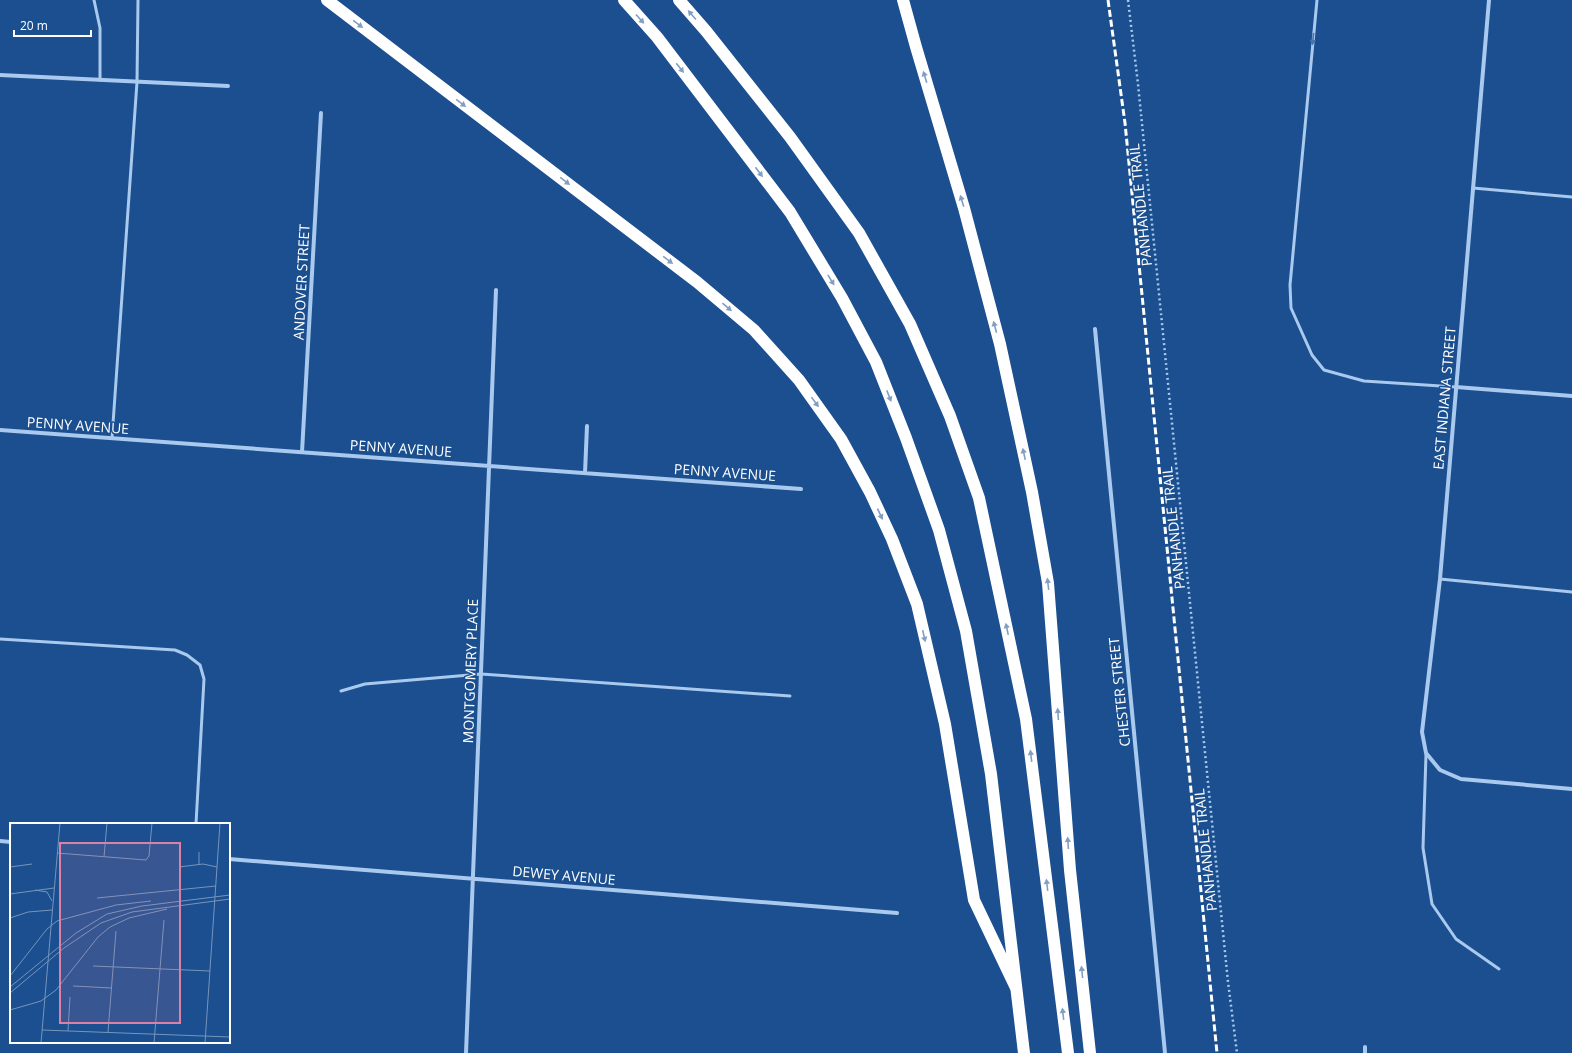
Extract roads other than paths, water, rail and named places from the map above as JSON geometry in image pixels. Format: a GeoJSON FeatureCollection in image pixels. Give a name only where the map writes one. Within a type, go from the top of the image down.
{"type":"FeatureCollection","features":[{"type":"Feature","properties":{"kind":"highway"},"geometry":{"type":"LineString","coordinates":[[327,0],[697,282],[754,330],[799,380],[842,439],[892,538],[916,604],[945,724],[974,900],[1016,988]]}},
{"type":"Feature","properties":{"kind":"highway"},"geometry":{"type":"LineString","coordinates":[[624,0],[657,37],[790,212],[842,298],[876,362],[906,438],[939,530],[966,631],[991,774],[1024,1053]]}},
{"type":"Feature","properties":{"kind":"highway"},"geometry":{"type":"LineString","coordinates":[[679,0],[706,31],[790,137],[859,233],[910,324],[953,424],[979,498],[1026,719],[1068,1053]]}},
{"type":"Feature","properties":{"kind":"highway"},"geometry":{"type":"LineString","coordinates":[[903,0],[964,208],[1000,344],[1032,492],[1048,583],[1070,870],[1090,1053]]}},
{"type":"Feature","properties":{"kind":"street","name":"EAST INDIANA STREET"},"geometry":{"type":"LineString","coordinates":[[1489,0],[1440,579],[1422,732],[1426,753],[1440,770],[1461,779],[1572,789]]}},
{"type":"Feature","properties":{"kind":"street"},"geometry":{"type":"LineString","coordinates":[[0,75],[228,86]]}},
{"type":"Feature","properties":{"kind":"street","name":"ANDOVER STREET"},"geometry":{"type":"LineString","coordinates":[[302,452],[321,112]]}},
{"type":"Feature","properties":{"kind":"street","name":"MONTGOMERY PLACE"},"geometry":{"type":"LineString","coordinates":[[466,1053],[496,290]]}},
{"type":"Feature","properties":{"kind":"street","name":"CHESTER STREET"},"geometry":{"type":"LineString","coordinates":[[1095,329],[1165,1053]]}},
{"type":"Feature","properties":{"kind":"street"},"geometry":{"type":"LineString","coordinates":[[1456,387],[1572,396]]}},
{"type":"Feature","properties":{"kind":"street"},"geometry":{"type":"LineString","coordinates":[[585,473],[587,426]]}},
{"type":"Feature","properties":{"kind":"street","name":"PENNY AVENUE"},"geometry":{"type":"LineString","coordinates":[[0,430],[801,489]]}},
{"type":"Feature","properties":{"kind":"street"},"geometry":{"type":"LineString","coordinates":[[0,841],[10,842]]}},
{"type":"Feature","properties":{"kind":"street","name":"DEWEY AVENUE"},"geometry":{"type":"LineString","coordinates":[[230,859],[897,913]]}},
{"type":"Feature","properties":{"kind":"street"},"geometry":{"type":"LineString","coordinates":[[1364,1047],[1365,1053]]}},
{"type":"Feature","properties":{"kind":"lane"},"geometry":{"type":"LineString","coordinates":[[94,0],[100,28],[100,80]]}},
{"type":"Feature","properties":{"kind":"lane"},"geometry":{"type":"LineString","coordinates":[[112,438],[137,82],[138,0]]}},
{"type":"Feature","properties":{"kind":"lane"},"geometry":{"type":"LineString","coordinates":[[1317,0],[1290,285],[1291,308],[1312,355],[1324,370],[1364,381],[1456,387]]}},
{"type":"Feature","properties":{"kind":"lane"},"geometry":{"type":"LineString","coordinates":[[1473,188],[1572,197]]}},
{"type":"Feature","properties":{"kind":"lane"},"geometry":{"type":"LineString","coordinates":[[1440,579],[1572,592]]}},
{"type":"Feature","properties":{"kind":"lane"},"geometry":{"type":"LineString","coordinates":[[0,640],[175,650],[187,655],[200,665],[204,678],[196,823]]}},
{"type":"Feature","properties":{"kind":"lane"},"geometry":{"type":"LineString","coordinates":[[341,691],[365,684],[481,674],[790,696]]}},
{"type":"Feature","properties":{"kind":"lane"},"geometry":{"type":"LineString","coordinates":[[1426,753],[1423,848],[1432,904],[1456,939],[1499,969]]}},
{"type":"Feature","properties":{"kind":"railway"},"geometry":{"type":"LineString","coordinates":[[1108,0],[1125,123],[1217,1053]]}}]}
